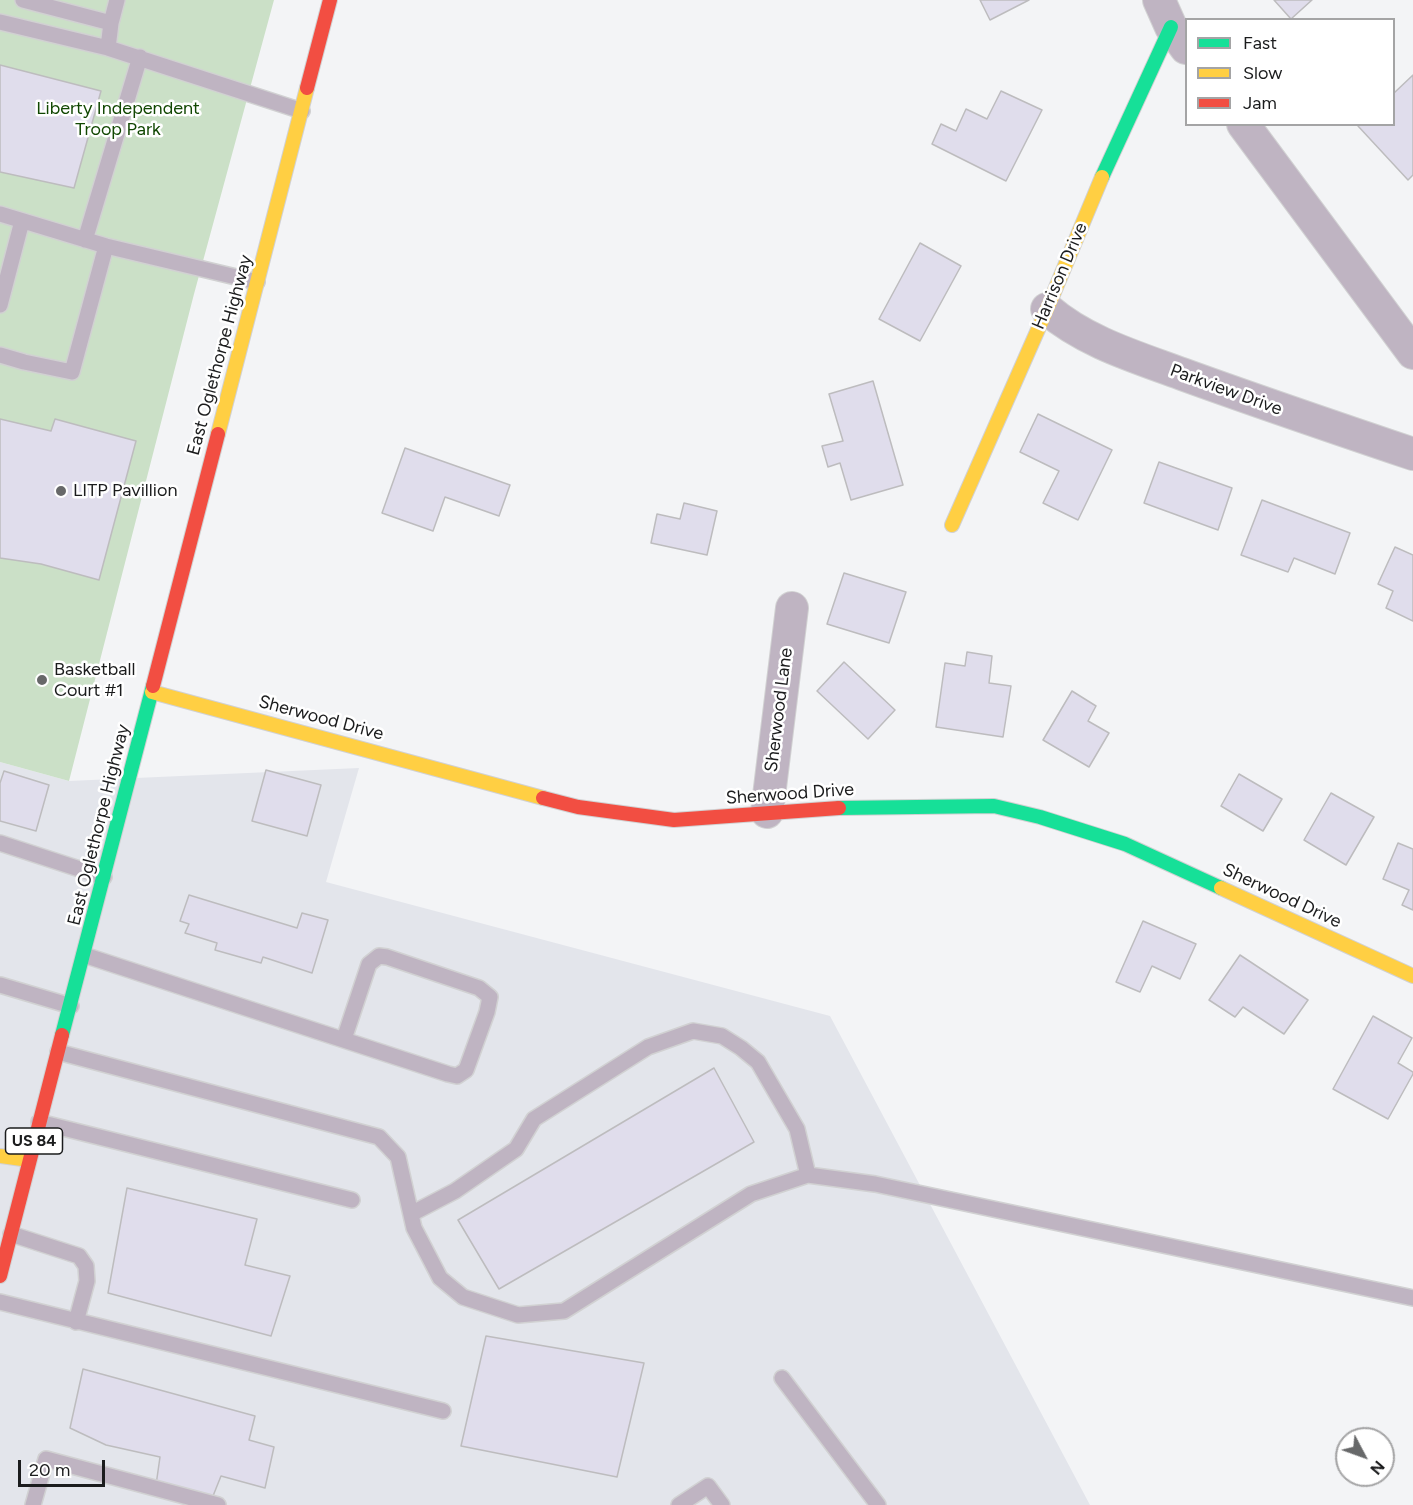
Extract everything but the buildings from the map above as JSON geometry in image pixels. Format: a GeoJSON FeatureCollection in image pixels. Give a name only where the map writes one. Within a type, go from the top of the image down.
{"type":"FeatureCollection","features":[{"type":"Feature","properties":{"kind":"main road","name":"East Oglethorpe Highway"},"geometry":{"type":"LineString","coordinates":[[0,1276],[2,1259],[84,955],[330,0]]}},
{"type":"Feature","properties":{"kind":"main road","name":"Harrison Drive"},"geometry":{"type":"LineString","coordinates":[[952,525],[1047,309],[1108,159],[1172,25]]}},
{"type":"Feature","properties":{"kind":"main road","name":"Sherwood Drive"},"geometry":{"type":"LineString","coordinates":[[152,692],[578,807],[674,820],[850,807],[994,806],[1040,817],[1125,844],[1413,976]]}},
{"type":"Feature","properties":{"kind":"main road"},"geometry":{"type":"LineString","coordinates":[[0,1156],[29,1160]]}},
{"type":"Feature","properties":{"kind":"street"},"geometry":{"type":"LineString","coordinates":[[1244,126],[1413,353]]}},
{"type":"Feature","properties":{"kind":"street","name":"Parkview Drive"},"geometry":{"type":"LineString","coordinates":[[1047,309],[1064,324],[1114,349],[1239,395],[1413,454]]}},
{"type":"Feature","properties":{"kind":"street","name":"Sherwood Lane"},"geometry":{"type":"LineString","coordinates":[[767,812],[792,608]]}},
{"type":"Feature","properties":{"kind":"lane"},"geometry":{"type":"LineString","coordinates":[[23,0],[111,23]]}},
{"type":"Feature","properties":{"kind":"lane"},"geometry":{"type":"LineString","coordinates":[[108,48],[117,0]]}},
{"type":"Feature","properties":{"kind":"lane"},"geometry":{"type":"LineString","coordinates":[[0,22],[140,57],[302,111]]}},
{"type":"Feature","properties":{"kind":"lane"},"geometry":{"type":"LineString","coordinates":[[85,240],[140,57]]}},
{"type":"Feature","properties":{"kind":"lane"},"geometry":{"type":"LineString","coordinates":[[0,214],[106,246],[257,282]]}},
{"type":"Feature","properties":{"kind":"lane"},"geometry":{"type":"LineString","coordinates":[[0,304],[22,221]]}},
{"type":"Feature","properties":{"kind":"lane"},"geometry":{"type":"LineString","coordinates":[[0,355],[72,372],[106,246]]}},
{"type":"Feature","properties":{"kind":"lane"},"geometry":{"type":"LineString","coordinates":[[1,846],[104,877]]}},
{"type":"Feature","properties":{"kind":"lane"},"geometry":{"type":"LineString","coordinates":[[84,955],[457,1076],[466,1070],[487,1012],[490,997],[480,988],[378,956],[369,964],[344,1039]]}},
{"type":"Feature","properties":{"kind":"lane"},"geometry":{"type":"LineString","coordinates":[[0,985],[70,1006]]}},
{"type":"Feature","properties":{"kind":"lane"},"geometry":{"type":"LineString","coordinates":[[411,1214],[455,1191],[516,1149],[534,1119],[648,1047],[693,1031],[722,1036],[758,1062],[797,1129],[808,1175]]}},
{"type":"Feature","properties":{"kind":"lane"},"geometry":{"type":"LineString","coordinates":[[58,1052],[380,1137],[398,1157],[414,1228],[440,1278],[463,1297],[518,1315],[564,1311],[751,1194],[808,1175],[875,1185],[1413,1298]]}},
{"type":"Feature","properties":{"kind":"lane"},"geometry":{"type":"LineString","coordinates":[[39,1122],[352,1200]]}},
{"type":"Feature","properties":{"kind":"lane"},"geometry":{"type":"LineString","coordinates":[[10,1234],[79,1256],[86,1266],[87,1281],[76,1322]]}},
{"type":"Feature","properties":{"kind":"lane"},"geometry":{"type":"LineString","coordinates":[[0,1302],[442,1411]]}},
{"type":"Feature","properties":{"kind":"lane"},"geometry":{"type":"LineString","coordinates":[[782,1378],[878,1505]]}},
{"type":"Feature","properties":{"kind":"lane"},"geometry":{"type":"LineString","coordinates":[[33,1505],[46,1459],[218,1505]]}},
{"type":"Feature","properties":{"kind":"lane"},"geometry":{"type":"LineString","coordinates":[[679,1505],[708,1486],[722,1505]]}},
{"type":"Feature","properties":{"kind":"shaded area"},"geometry":{"type":"Polygon","coordinates":[[[0,762],[69,781],[359,768],[326,882],[830,1016],[1090,1505],[0,1505],[0,762]]]}},
{"type":"Feature","properties":{"kind":"green space","name":"Liberty Independent Troop Park"},"geometry":{"type":"Polygon","coordinates":[[[0,0],[274,0],[194,294],[69,781],[0,762],[0,0]]]}},
{"type":"Feature","properties":{"kind":"traffic: fast"},"geometry":{"type":"LineString","coordinates":[[1102,177],[1171,27]]}},
{"type":"Feature","properties":{"kind":"traffic: fast"},"geometry":{"type":"LineString","coordinates":[[62,1035],[153,686]]}},
{"type":"Feature","properties":{"kind":"traffic: fast"},"geometry":{"type":"LineString","coordinates":[[839,808],[994,806],[1040,817],[1125,844],[1221,888]]}},
{"type":"Feature","properties":{"kind":"traffic: slow"},"geometry":{"type":"LineString","coordinates":[[218,434],[307,88]]}},
{"type":"Feature","properties":{"kind":"traffic: slow"},"geometry":{"type":"LineString","coordinates":[[952,525],[1102,177]]}},
{"type":"Feature","properties":{"kind":"traffic: slow"},"geometry":{"type":"LineString","coordinates":[[152,692],[543,798]]}},
{"type":"Feature","properties":{"kind":"traffic: slow"},"geometry":{"type":"LineString","coordinates":[[1221,888],[1413,976]]}},
{"type":"Feature","properties":{"kind":"traffic: slow"},"geometry":{"type":"LineString","coordinates":[[0,1156],[29,1160]]}},
{"type":"Feature","properties":{"kind":"traffic: jam"},"geometry":{"type":"LineString","coordinates":[[307,88],[330,0]]}},
{"type":"Feature","properties":{"kind":"traffic: jam"},"geometry":{"type":"LineString","coordinates":[[153,686],[218,434]]}},
{"type":"Feature","properties":{"kind":"traffic: jam"},"geometry":{"type":"LineString","coordinates":[[543,798],[578,807],[674,820],[839,808]]}},
{"type":"Feature","properties":{"kind":"traffic: jam"},"geometry":{"type":"LineString","coordinates":[[0,1276],[62,1035]]}},
{"type":"Feature","properties":{"kind":"place","name":"LITP Pavillion"},"geometry":{"type":"Point","coordinates":[61,491]}},
{"type":"Feature","properties":{"kind":"place","name":"Basketball Court #1"},"geometry":{"type":"Point","coordinates":[42,680]}}]}
